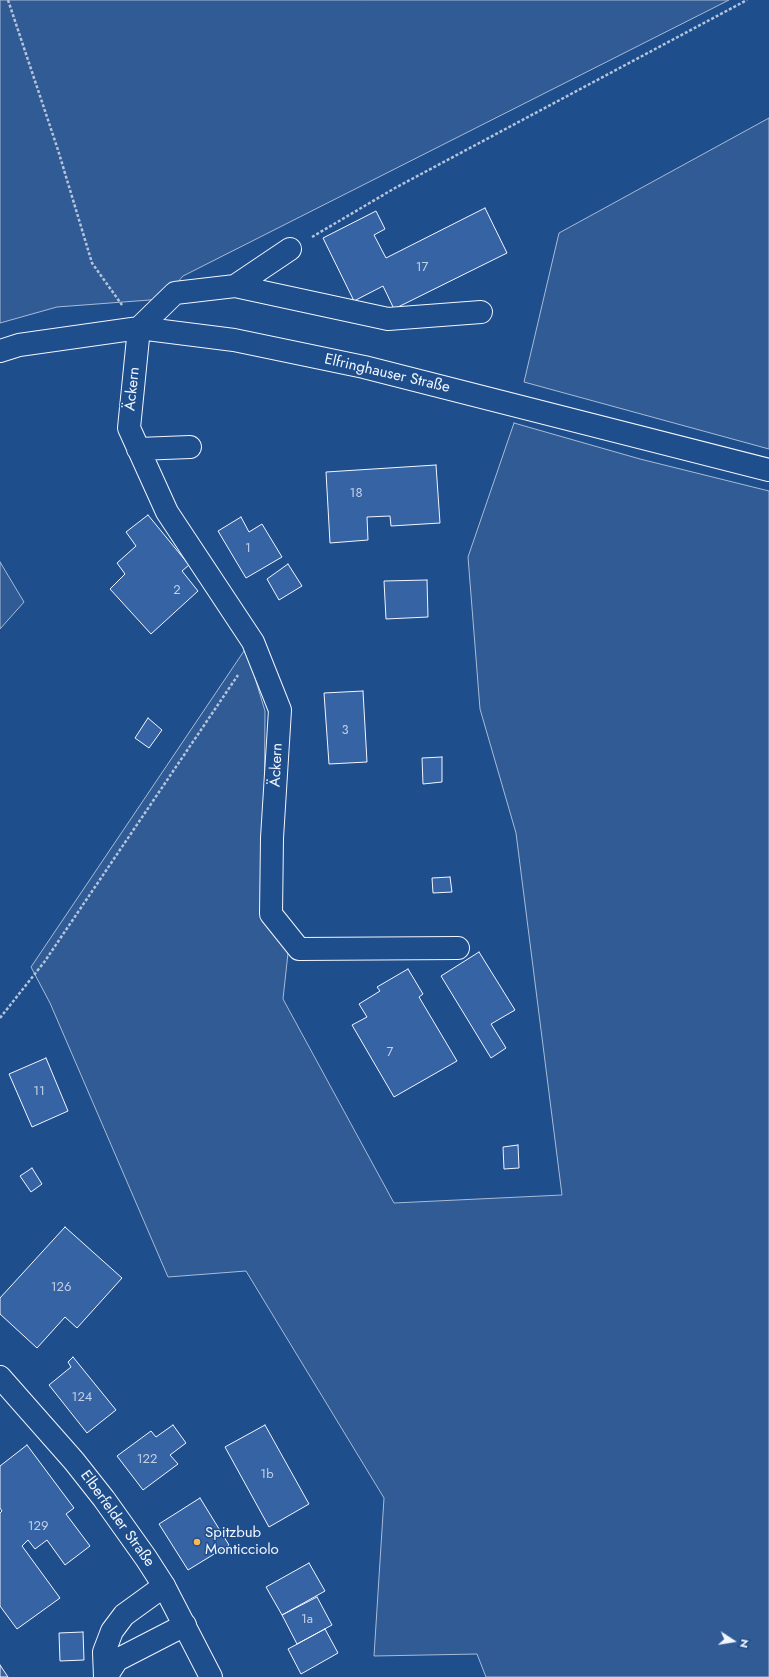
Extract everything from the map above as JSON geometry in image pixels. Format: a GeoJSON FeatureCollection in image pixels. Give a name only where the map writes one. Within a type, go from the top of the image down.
{"type":"FeatureCollection","features":[{"type":"Feature","properties":{"kind":"street"},"geometry":{"type":"LineString","coordinates":[[235,286],[290,249]]}},
{"type":"Feature","properties":{"kind":"street"},"geometry":{"type":"LineString","coordinates":[[139,328],[175,293],[235,286],[388,320],[481,312]]}},
{"type":"Feature","properties":{"kind":"street","name":"Elfringhauser Straße"},"geometry":{"type":"LineString","coordinates":[[0,351],[18,345],[139,328],[234,340],[364,367],[769,470]]}},
{"type":"Feature","properties":{"kind":"street","name":"Äckern"},"geometry":{"type":"LineString","coordinates":[[139,328],[129,428],[167,512],[256,648],[280,710],[272,838],[271,914],[299,949],[458,948]]}},
{"type":"Feature","properties":{"kind":"street"},"geometry":{"type":"LineString","coordinates":[[138,449],[190,447]]}},
{"type":"Feature","properties":{"kind":"street","name":"Elberfelder Straße"},"geometry":{"type":"LineString","coordinates":[[0,1377],[74,1461],[104,1499],[146,1558],[164,1586],[212,1677]]}},
{"type":"Feature","properties":{"kind":"street"},"geometry":{"type":"LineString","coordinates":[[105,1677],[104,1652],[112,1631],[124,1616],[164,1586]]}},
{"type":"Feature","properties":{"kind":"street"},"geometry":{"type":"LineString","coordinates":[[105,1677],[117,1660],[185,1625]]}},
{"type":"Feature","properties":{"kind":"path"},"geometry":{"type":"LineString","coordinates":[[8,0],[58,150],[92,263],[139,328]]}},
{"type":"Feature","properties":{"kind":"path"},"geometry":{"type":"LineString","coordinates":[[290,249],[395,188],[747,0]]}},
{"type":"Feature","properties":{"kind":"path"},"geometry":{"type":"LineString","coordinates":[[0,1018],[45,961],[256,648]]}},
{"type":"Feature","properties":{"kind":"shaded area"},"geometry":{"type":"Polygon","coordinates":[[[0,0],[729,0],[183,276],[163,299],[57,307],[0,323],[0,0]]]}},
{"type":"Feature","properties":{"kind":"shaded area"},"geometry":{"type":"Polygon","coordinates":[[[769,118],[769,449],[524,382],[559,233],[769,118]]]}},
{"type":"Feature","properties":{"kind":"shaded area"},"geometry":{"type":"Polygon","coordinates":[[[514,423],[640,459],[769,491],[769,1677],[486,1677],[477,1654],[374,1656],[384,1498],[246,1271],[168,1277],[50,1003],[31,967],[246,648],[265,711],[264,850],[288,953],[283,999],[394,1203],[562,1195],[516,833],[480,709],[468,557],[514,423]]]}},
{"type":"Feature","properties":{"kind":"shaded area"},"geometry":{"type":"Polygon","coordinates":[[[0,562],[24,602],[0,629],[0,562]]]}},
{"type":"Feature","properties":{"kind":"building"},"geometry":{"type":"Polygon","coordinates":[[[485,208],[507,253],[394,309],[383,286],[354,301],[323,238],[376,211],[385,229],[374,235],[386,258],[485,208]]]}},
{"type":"Feature","properties":{"kind":"building"},"geometry":{"type":"Polygon","coordinates":[[[436,465],[440,523],[391,526],[390,516],[367,517],[368,540],[330,543],[326,472],[436,465]]]}},
{"type":"Feature","properties":{"kind":"building"},"geometry":{"type":"Polygon","coordinates":[[[148,515],[189,565],[182,571],[198,591],[151,634],[110,589],[125,574],[117,563],[136,546],[126,532],[148,515]]]}},
{"type":"Feature","properties":{"kind":"building"},"geometry":{"type":"Polygon","coordinates":[[[241,517],[249,532],[262,524],[282,557],[246,578],[218,531],[241,517]]]}},
{"type":"Feature","properties":{"kind":"building"},"geometry":{"type":"Polygon","coordinates":[[[288,564],[302,586],[279,600],[267,579],[288,564]]]}},
{"type":"Feature","properties":{"kind":"building"},"geometry":{"type":"Polygon","coordinates":[[[427,580],[428,617],[386,619],[384,581],[427,580]]]}},
{"type":"Feature","properties":{"kind":"building"},"geometry":{"type":"Polygon","coordinates":[[[363,691],[367,762],[329,764],[324,693],[363,691]]]}},
{"type":"Feature","properties":{"kind":"building"},"geometry":{"type":"Polygon","coordinates":[[[148,718],[162,730],[149,748],[135,738],[148,718]]]}},
{"type":"Feature","properties":{"kind":"building"},"geometry":{"type":"Polygon","coordinates":[[[442,757],[442,782],[423,784],[422,758],[442,757]]]}},
{"type":"Feature","properties":{"kind":"building"},"geometry":{"type":"Polygon","coordinates":[[[450,877],[452,892],[433,893],[432,878],[450,877]]]}},
{"type":"Feature","properties":{"kind":"building"},"geometry":{"type":"Polygon","coordinates":[[[479,952],[515,1010],[491,1024],[506,1048],[491,1058],[441,976],[479,952]]]}},
{"type":"Feature","properties":{"kind":"building"},"geometry":{"type":"Polygon","coordinates":[[[408,969],[423,994],[419,997],[457,1061],[394,1097],[352,1025],[367,1017],[359,1004],[380,991],[377,987],[408,969]]]}},
{"type":"Feature","properties":{"kind":"building"},"geometry":{"type":"Polygon","coordinates":[[[46,1058],[68,1111],[32,1127],[9,1074],[46,1058]]]}},
{"type":"Feature","properties":{"kind":"building"},"geometry":{"type":"Polygon","coordinates":[[[518,1145],[519,1168],[504,1169],[503,1147],[518,1145]]]}},
{"type":"Feature","properties":{"kind":"building"},"geometry":{"type":"Polygon","coordinates":[[[32,1168],[42,1184],[31,1192],[20,1176],[32,1168]]]}},
{"type":"Feature","properties":{"kind":"building"},"geometry":{"type":"Polygon","coordinates":[[[65,1227],[122,1278],[77,1328],[65,1317],[37,1348],[0,1314],[0,1298],[65,1227]]]}},
{"type":"Feature","properties":{"kind":"building"},"geometry":{"type":"Polygon","coordinates":[[[73,1357],[116,1410],[87,1433],[49,1385],[71,1367],[68,1362],[73,1357]]]}},
{"type":"Feature","properties":{"kind":"building"},"geometry":{"type":"Polygon","coordinates":[[[173,1425],[186,1443],[170,1455],[178,1464],[143,1490],[117,1456],[151,1431],[156,1437],[173,1425]]]}},
{"type":"Feature","properties":{"kind":"building"},"geometry":{"type":"Polygon","coordinates":[[[265,1425],[309,1504],[269,1527],[225,1447],[265,1425]]]}},
{"type":"Feature","properties":{"kind":"building"},"geometry":{"type":"Polygon","coordinates":[[[27,1445],[74,1508],[66,1514],[90,1546],[65,1565],[47,1540],[35,1549],[28,1540],[22,1546],[60,1598],[17,1629],[0,1606],[0,1513],[2,1511],[0,1508],[0,1466],[27,1445]]]}},
{"type":"Feature","properties":{"kind":"building"},"geometry":{"type":"Polygon","coordinates":[[[200,1498],[229,1545],[188,1570],[159,1524],[200,1498]]]}},
{"type":"Feature","properties":{"kind":"building"},"geometry":{"type":"Polygon","coordinates":[[[309,1563],[325,1591],[282,1615],[266,1587],[309,1563]]]}},
{"type":"Feature","properties":{"kind":"building"},"geometry":{"type":"Polygon","coordinates":[[[317,1597],[332,1625],[297,1644],[282,1615],[317,1597]]]}},
{"type":"Feature","properties":{"kind":"building"},"geometry":{"type":"Polygon","coordinates":[[[325,1629],[338,1653],[301,1674],[288,1649],[325,1629]]]}},
{"type":"Feature","properties":{"kind":"building"},"geometry":{"type":"Polygon","coordinates":[[[83,1632],[84,1660],[60,1661],[59,1633],[83,1632]]]}},
{"type":"Feature","properties":{"kind":"building"},"geometry":{"type":"Polygon","coordinates":[[[0,1665],[8,1677],[0,1677],[0,1665]]]}},
{"type":"Feature","properties":{"kind":"place","name":"Spitzbub Monticciolo"},"geometry":{"type":"Point","coordinates":[197,1542]}}]}
